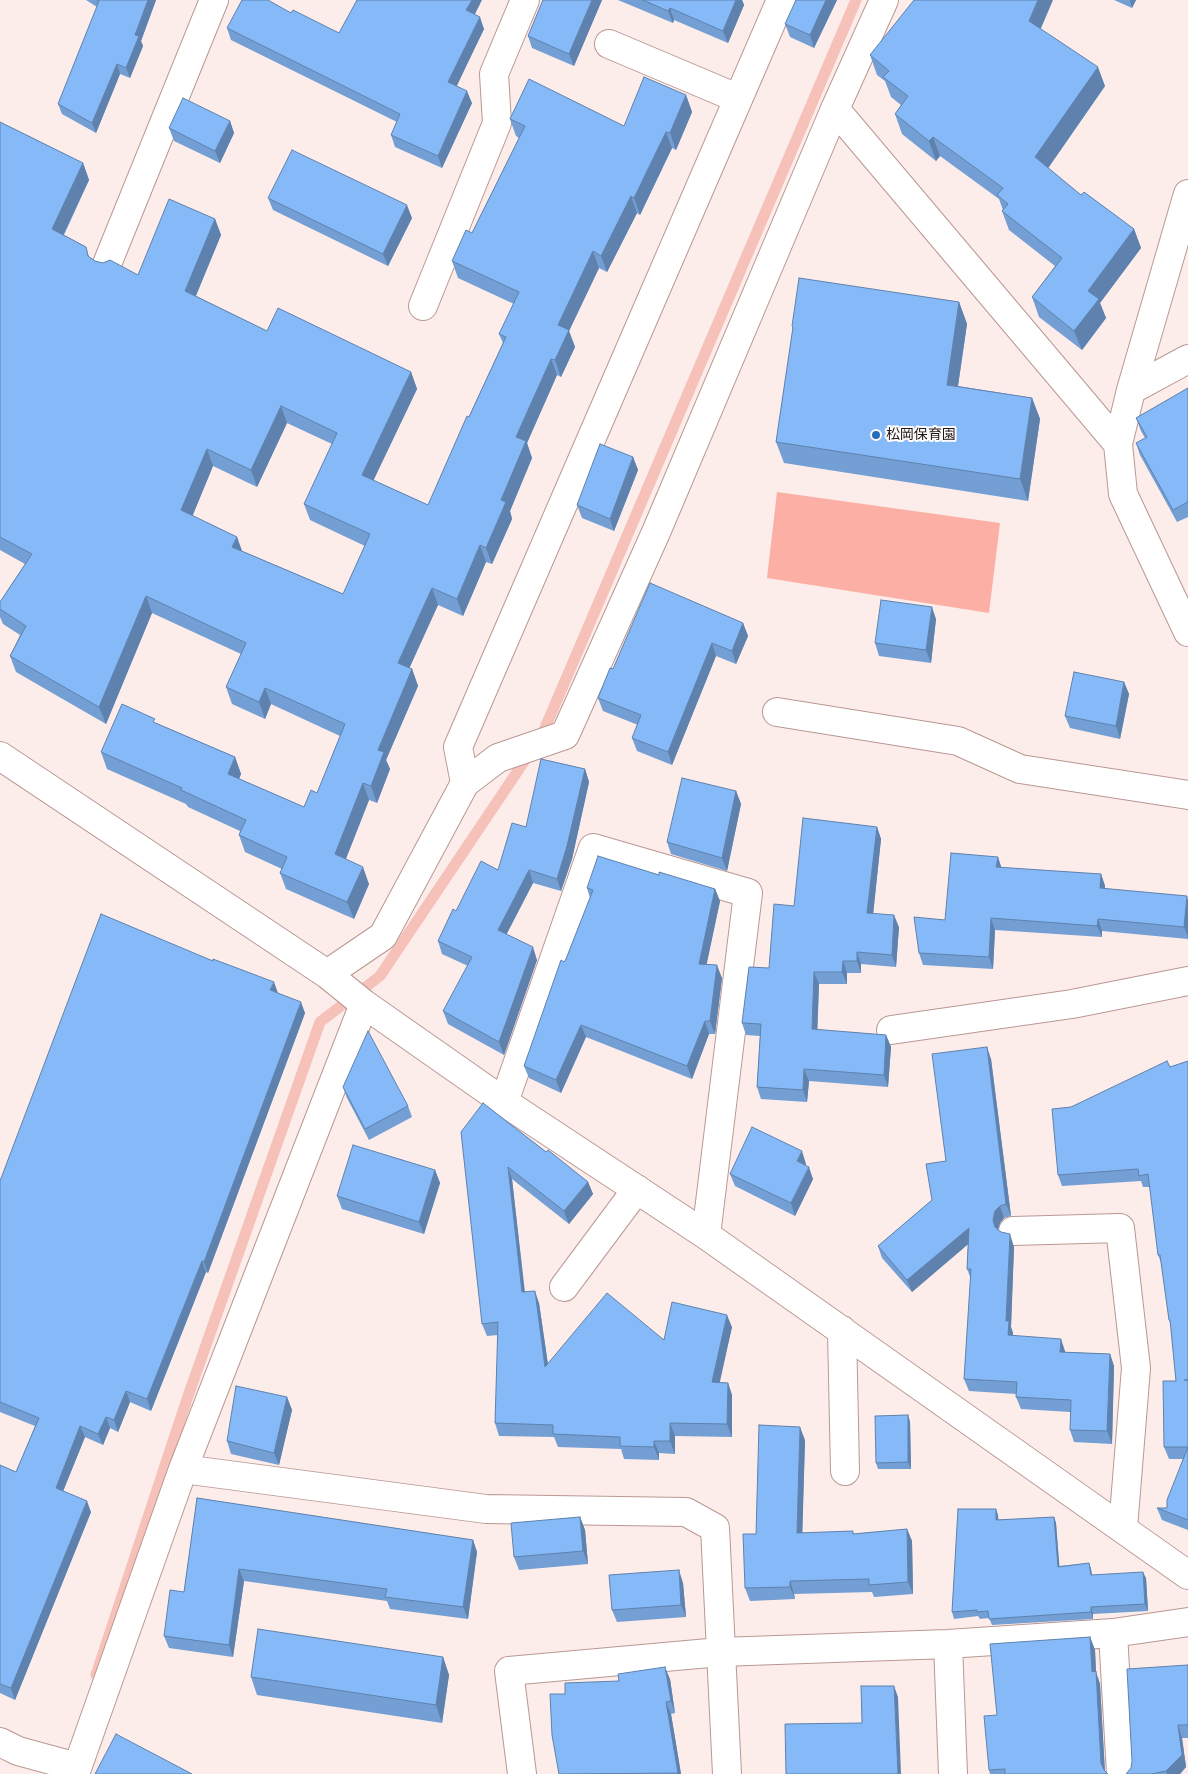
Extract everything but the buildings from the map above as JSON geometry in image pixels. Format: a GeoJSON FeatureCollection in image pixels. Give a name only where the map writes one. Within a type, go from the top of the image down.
{"type":"FeatureCollection","features":[{"type":"Feature","properties":{"kind":"street"},"geometry":{"type":"LineString","coordinates":[[107,264],[214,0]]}},
{"type":"Feature","properties":{"kind":"street"},"geometry":{"type":"LineString","coordinates":[[423,306],[497,123],[494,74],[525,0]]}},
{"type":"Feature","properties":{"kind":"street"},"geometry":{"type":"LineString","coordinates":[[465,783],[458,747],[781,0]]}},
{"type":"Feature","properties":{"kind":"street"},"geometry":{"type":"LineString","coordinates":[[327,974],[383,936],[465,783],[498,758],[565,735],[657,530],[835,109],[884,0]]}},
{"type":"Feature","properties":{"kind":"street"},"geometry":{"type":"LineString","coordinates":[[609,44],[737,98]]}},
{"type":"Feature","properties":{"kind":"street"},"geometry":{"type":"LineString","coordinates":[[835,109],[1118,444]]}},
{"type":"Feature","properties":{"kind":"street"},"geometry":{"type":"LineString","coordinates":[[1188,194],[1131,390],[1118,444],[1123,494],[1188,632]]}},
{"type":"Feature","properties":{"kind":"street"},"geometry":{"type":"LineString","coordinates":[[1131,390],[1188,359]]}},
{"type":"Feature","properties":{"kind":"street"},"geometry":{"type":"LineString","coordinates":[[777,712],[958,741],[1020,769],[1188,796]]}},
{"type":"Feature","properties":{"kind":"street"},"geometry":{"type":"LineString","coordinates":[[0,756],[327,974],[364,1004],[504,1102],[706,1235],[1188,1575]]}},
{"type":"Feature","properties":{"kind":"street"},"geometry":{"type":"LineString","coordinates":[[504,1102],[593,848],[748,893],[706,1235]]}},
{"type":"Feature","properties":{"kind":"street"},"geometry":{"type":"LineString","coordinates":[[891,1030],[1072,1004],[1188,981]]}},
{"type":"Feature","properties":{"kind":"street"},"geometry":{"type":"LineString","coordinates":[[0,1742],[18,1751],[76,1771],[183,1470],[364,1004]]}},
{"type":"Feature","properties":{"kind":"street"},"geometry":{"type":"LineString","coordinates":[[564,1287],[637,1189]]}},
{"type":"Feature","properties":{"kind":"street"},"geometry":{"type":"LineString","coordinates":[[1013,1231],[1120,1228],[1136,1368],[1123,1528]]}},
{"type":"Feature","properties":{"kind":"street"},"geometry":{"type":"LineString","coordinates":[[842,1330],[845,1471]]}},
{"type":"Feature","properties":{"kind":"street"},"geometry":{"type":"LineString","coordinates":[[183,1470],[486,1509],[686,1512],[715,1528],[727,1774]]}},
{"type":"Feature","properties":{"kind":"street"},"geometry":{"type":"LineString","coordinates":[[522,1774],[508,1671],[720,1652],[948,1644],[1113,1633],[1188,1622]]}},
{"type":"Feature","properties":{"kind":"street"},"geometry":{"type":"LineString","coordinates":[[1113,1633],[1122,1774]]}},
{"type":"Feature","properties":{"kind":"street"},"geometry":{"type":"LineString","coordinates":[[948,1644],[953,1774]]}},
{"type":"Feature","properties":{"kind":"shaded area"},"geometry":{"type":"Polygon","coordinates":[[[777,492],[1000,523],[989,613],[767,578],[777,492]]]}},
{"type":"Feature","properties":{"kind":"waterway"},"geometry":{"type":"LineString","coordinates":[[96,1675],[187,1399],[320,1022],[380,976],[542,735],[856,0]]}},
{"type":"Feature","properties":{"kind":"place","name":"松岡保育園"},"geometry":{"type":"Point","coordinates":[876,435]}}]}
